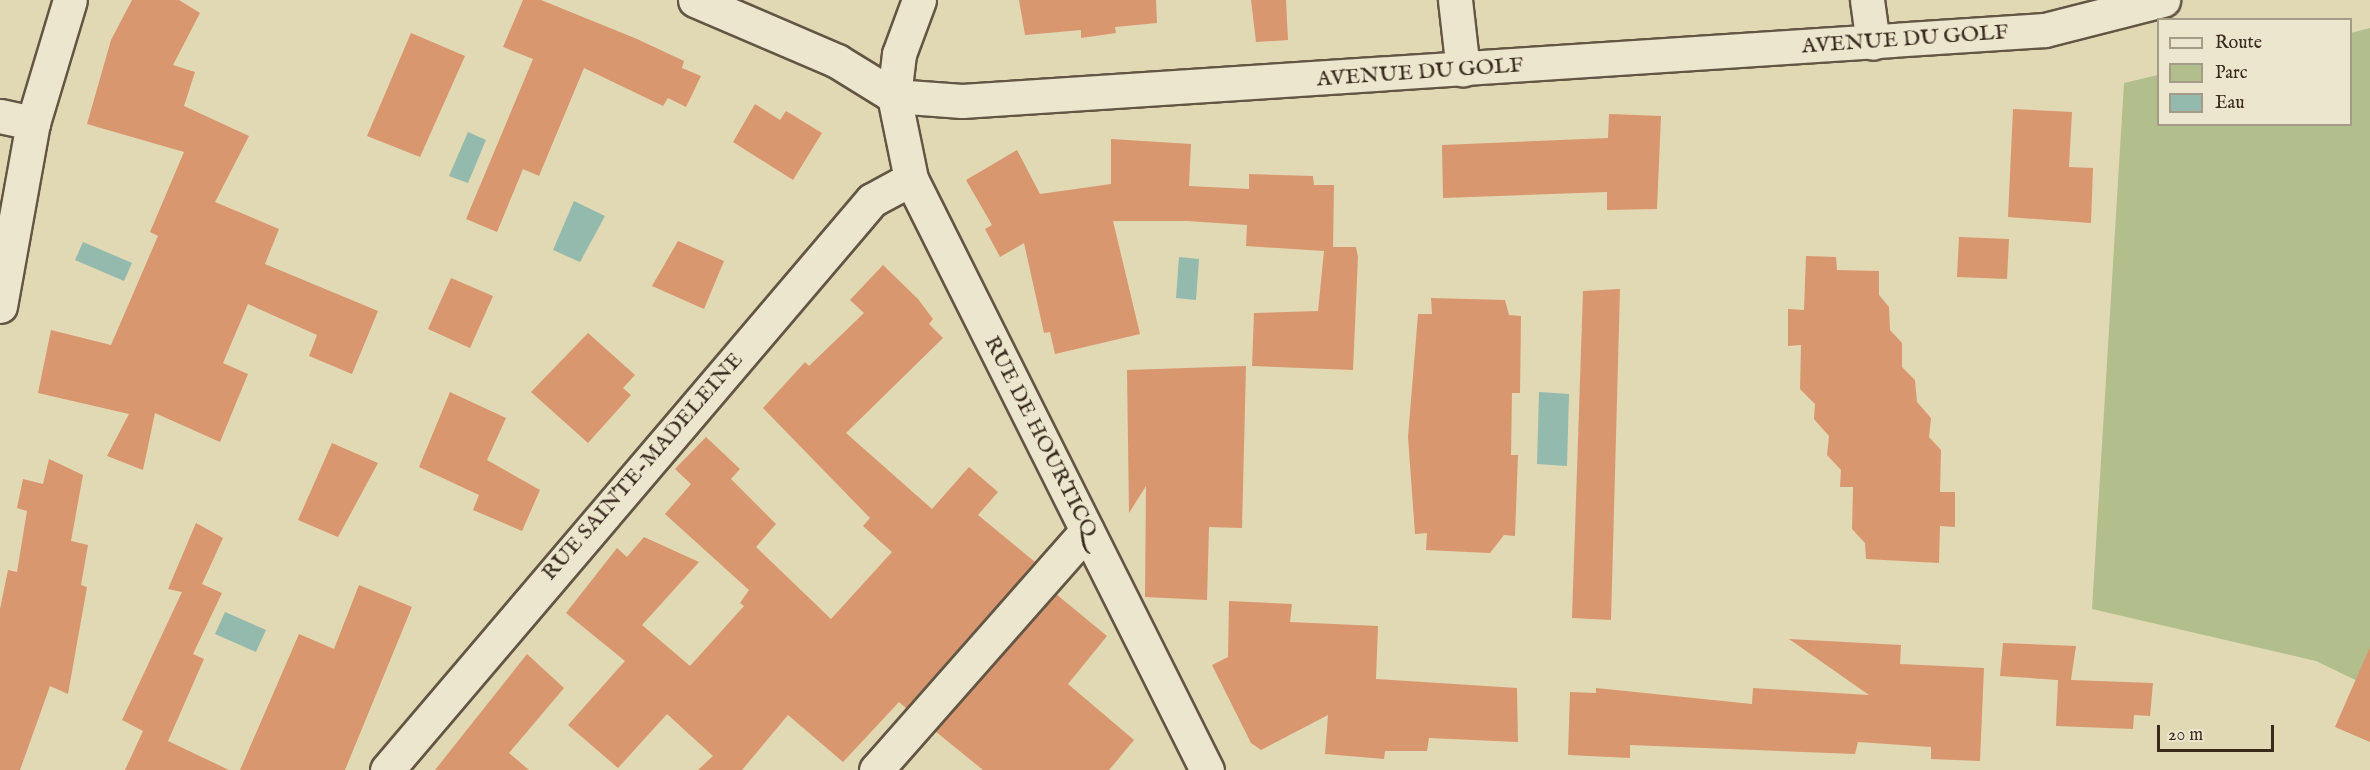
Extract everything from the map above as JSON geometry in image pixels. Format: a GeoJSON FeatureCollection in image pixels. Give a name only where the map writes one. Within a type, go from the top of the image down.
{"type":"FeatureCollection","features":[{"type":"Feature","properties":{"kind":"street"},"geometry":{"type":"LineString","coordinates":[[0,306],[33,123],[70,0]]}},
{"type":"Feature","properties":{"kind":"street","name":"AVENUE DU GOLF"},"geometry":{"type":"LineString","coordinates":[[695,0],[837,61],[894,96],[962,101],[1463,70],[2045,30],[2163,0]]}},
{"type":"Feature","properties":{"kind":"street"},"geometry":{"type":"LineString","coordinates":[[894,96],[899,54],[919,0]]}},
{"type":"Feature","properties":{"kind":"street"},"geometry":{"type":"LineString","coordinates":[[1455,0],[1463,70]]}},
{"type":"Feature","properties":{"kind":"street"},"geometry":{"type":"LineString","coordinates":[[1867,0],[1873,43]]}},
{"type":"Feature","properties":{"kind":"street","name":"RUE DE HOURTICQ"},"geometry":{"type":"LineString","coordinates":[[894,96],[911,179],[1207,770]]}},
{"type":"Feature","properties":{"kind":"street"},"geometry":{"type":"LineString","coordinates":[[0,116],[33,123]]}},
{"type":"Feature","properties":{"kind":"street","name":"RUE SAINTE-MADELEINE"},"geometry":{"type":"LineString","coordinates":[[387,770],[872,200],[911,179]]}},
{"type":"Feature","properties":{"kind":"street"},"geometry":{"type":"LineString","coordinates":[[876,770],[1087,531]]}},
{"type":"Feature","properties":{"kind":"green space"},"geometry":{"type":"Polygon","coordinates":[[[2370,28],[2370,687],[2316,661],[2092,609],[2124,83],[2157,75],[2157,126],[2352,126],[2352,33],[2370,28]]]}},
{"type":"Feature","properties":{"kind":"water"},"geometry":{"type":"Polygon","coordinates":[[[468,132],[486,140],[468,183],[449,176],[468,132]]]}},
{"type":"Feature","properties":{"kind":"water"},"geometry":{"type":"Polygon","coordinates":[[[574,201],[605,216],[580,262],[553,250],[574,201]]]}},
{"type":"Feature","properties":{"kind":"water"},"geometry":{"type":"Polygon","coordinates":[[[83,242],[132,263],[124,281],[75,260],[83,242]]]}},
{"type":"Feature","properties":{"kind":"water"},"geometry":{"type":"Polygon","coordinates":[[[1179,257],[1199,259],[1196,300],[1176,298],[1179,257]]]}},
{"type":"Feature","properties":{"kind":"water"},"geometry":{"type":"Polygon","coordinates":[[[1539,392],[1569,394],[1567,466],[1537,464],[1539,392]]]}},
{"type":"Feature","properties":{"kind":"water"},"geometry":{"type":"Polygon","coordinates":[[[225,612],[266,630],[256,652],[215,634],[225,612]]]}},
{"type":"Feature","properties":{"kind":"building"},"geometry":{"type":"Polygon","coordinates":[[[132,0],[179,0],[200,13],[173,65],[195,72],[184,106],[249,136],[215,202],[279,229],[265,264],[378,311],[352,374],[309,356],[317,335],[248,304],[223,363],[248,374],[220,442],[155,413],[143,470],[107,456],[129,414],[38,393],[51,330],[111,345],[158,236],[150,232],[184,152],[87,124],[111,40],[132,0]]]}},
{"type":"Feature","properties":{"kind":"building"},"geometry":{"type":"Polygon","coordinates":[[[523,0],[541,0],[637,39],[684,61],[682,68],[701,76],[686,107],[668,98],[663,106],[584,68],[539,176],[523,169],[497,232],[466,219],[533,59],[503,47],[523,0]]]}},
{"type":"Feature","properties":{"kind":"building"},"geometry":{"type":"Polygon","coordinates":[[[1019,0],[1156,0],[1157,23],[1115,27],[1116,33],[1081,38],[1081,30],[1025,35],[1019,0]]]}},
{"type":"Feature","properties":{"kind":"building"},"geometry":{"type":"Polygon","coordinates":[[[1251,0],[1286,0],[1288,40],[1256,42],[1251,0]]]}},
{"type":"Feature","properties":{"kind":"building"},"geometry":{"type":"Polygon","coordinates":[[[411,33],[465,56],[420,157],[367,136],[411,33]]]}},
{"type":"Feature","properties":{"kind":"building"},"geometry":{"type":"Polygon","coordinates":[[[755,104],[780,120],[786,111],[822,133],[793,180],[733,142],[755,104]]]}},
{"type":"Feature","properties":{"kind":"building"},"geometry":{"type":"Polygon","coordinates":[[[2013,109],[2072,112],[2069,167],[2093,168],[2091,223],[2008,217],[2013,109]]]}},
{"type":"Feature","properties":{"kind":"building"},"geometry":{"type":"Polygon","coordinates":[[[1609,114],[1661,116],[1657,209],[1607,210],[1607,192],[1443,198],[1442,145],[1608,138],[1609,114]]]}},
{"type":"Feature","properties":{"kind":"building"},"geometry":{"type":"Polygon","coordinates":[[[1111,139],[1191,144],[1189,186],[1249,189],[1249,174],[1313,176],[1314,185],[1334,185],[1333,247],[1356,247],[1358,257],[1353,370],[1252,366],[1254,313],[1318,311],[1324,251],[1246,246],[1247,225],[1187,221],[1113,221],[1140,334],[1055,354],[1050,332],[1044,333],[1024,243],[1000,257],[985,229],[992,225],[966,180],[1017,150],[1040,194],[1111,184],[1111,139]]]}},
{"type":"Feature","properties":{"kind":"building"},"geometry":{"type":"Polygon","coordinates":[[[1959,237],[2009,239],[2007,279],[1957,277],[1959,237]]]}},
{"type":"Feature","properties":{"kind":"building"},"geometry":{"type":"Polygon","coordinates":[[[678,241],[724,261],[704,309],[652,286],[678,241]]]}},
{"type":"Feature","properties":{"kind":"building"},"geometry":{"type":"Polygon","coordinates":[[[1806,256],[1836,257],[1837,270],[1879,271],[1879,295],[1889,307],[1890,330],[1902,343],[1902,367],[1915,380],[1917,402],[1931,418],[1929,437],[1941,450],[1940,492],[1955,492],[1955,527],[1940,526],[1939,563],[1866,559],[1865,543],[1852,529],[1853,487],[1840,487],[1841,470],[1827,455],[1829,436],[1814,419],[1815,404],[1800,389],[1801,345],[1788,346],[1788,309],[1804,310],[1806,256]]]}},
{"type":"Feature","properties":{"kind":"building"},"geometry":{"type":"Polygon","coordinates":[[[883,265],[918,299],[933,319],[929,324],[943,338],[846,433],[932,509],[969,467],[998,492],[978,515],[1035,562],[906,708],[899,702],[843,762],[788,715],[742,770],[698,770],[713,756],[667,714],[618,768],[568,725],[625,661],[566,613],[617,548],[627,557],[644,537],[699,562],[642,625],[690,666],[744,606],[740,603],[749,590],[665,514],[691,484],[675,469],[706,437],[740,469],[731,479],[776,524],[756,547],[831,619],[892,552],[863,526],[870,518],[763,408],[805,362],[809,366],[864,313],[850,300],[883,265]]]}},
{"type":"Feature","properties":{"kind":"building"},"geometry":{"type":"Polygon","coordinates":[[[451,278],[493,296],[470,348],[428,329],[451,278]]]}},
{"type":"Feature","properties":{"kind":"building"},"geometry":{"type":"Polygon","coordinates":[[[1620,289],[1611,620],[1572,618],[1583,291],[1620,289]]]}},
{"type":"Feature","properties":{"kind":"building"},"geometry":{"type":"Polygon","coordinates":[[[1431,298],[1505,300],[1509,315],[1521,316],[1520,393],[1512,393],[1511,455],[1518,455],[1515,536],[1504,535],[1490,553],[1426,550],[1427,533],[1415,534],[1408,437],[1418,314],[1432,314],[1431,298]]]}},
{"type":"Feature","properties":{"kind":"building"},"geometry":{"type":"Polygon","coordinates":[[[588,333],[635,375],[623,388],[631,395],[588,443],[531,392],[588,333]]]}},
{"type":"Feature","properties":{"kind":"building"},"geometry":{"type":"Polygon","coordinates":[[[1246,366],[1242,528],[1209,527],[1207,600],[1145,597],[1146,486],[1129,513],[1127,370],[1246,366]]]}},
{"type":"Feature","properties":{"kind":"building"},"geometry":{"type":"Polygon","coordinates":[[[450,392],[506,418],[487,460],[540,490],[522,531],[473,510],[479,495],[419,467],[450,392]]]}},
{"type":"Feature","properties":{"kind":"building"},"geometry":{"type":"Polygon","coordinates":[[[332,443],[378,463],[338,537],[298,520],[332,443]]]}},
{"type":"Feature","properties":{"kind":"building"},"geometry":{"type":"Polygon","coordinates":[[[49,459],[83,475],[71,541],[88,545],[81,585],[87,587],[68,694],[50,686],[20,770],[0,770],[0,609],[8,570],[17,572],[27,511],[17,508],[23,479],[43,484],[49,459]]]}},
{"type":"Feature","properties":{"kind":"building"},"geometry":{"type":"Polygon","coordinates":[[[196,523],[223,538],[202,584],[222,593],[193,654],[204,659],[168,741],[229,770],[125,770],[143,731],[122,720],[182,592],[168,589],[196,523]]]}},
{"type":"Feature","properties":{"kind":"building"},"geometry":{"type":"Polygon","coordinates":[[[359,585],[412,607],[345,770],[240,770],[299,634],[334,649],[359,585]]]}},
{"type":"Feature","properties":{"kind":"building"},"geometry":{"type":"Polygon","coordinates":[[[1056,594],[1107,636],[1068,684],[1134,740],[1109,770],[983,770],[935,731],[1056,594]]]}},
{"type":"Feature","properties":{"kind":"building"},"geometry":{"type":"Polygon","coordinates":[[[1229,601],[1292,604],[1290,622],[1378,626],[1376,679],[1517,688],[1518,742],[1429,738],[1427,751],[1385,751],[1384,759],[1325,754],[1328,715],[1261,750],[1251,743],[1212,665],[1228,657],[1229,601]]]}},
{"type":"Feature","properties":{"kind":"building"},"geometry":{"type":"Polygon","coordinates":[[[1789,639],[1901,645],[1900,664],[1984,668],[1980,761],[1931,759],[1931,747],[1858,742],[1855,754],[1630,745],[1630,758],[1568,755],[1570,692],[1596,693],[1596,688],[1752,704],[1753,688],[1869,695],[1789,639]]]}},
{"type":"Feature","properties":{"kind":"building"},"geometry":{"type":"Polygon","coordinates":[[[2003,643],[2076,646],[2071,680],[2153,683],[2150,716],[2134,715],[2133,729],[2056,726],[2058,680],[2000,676],[2003,643]]]}},
{"type":"Feature","properties":{"kind":"building"},"geometry":{"type":"Polygon","coordinates":[[[2370,647],[2370,742],[2335,727],[2370,647]]]}},
{"type":"Feature","properties":{"kind":"building"},"geometry":{"type":"Polygon","coordinates":[[[527,654],[564,688],[509,753],[529,770],[435,770],[527,654]]]}}]}
